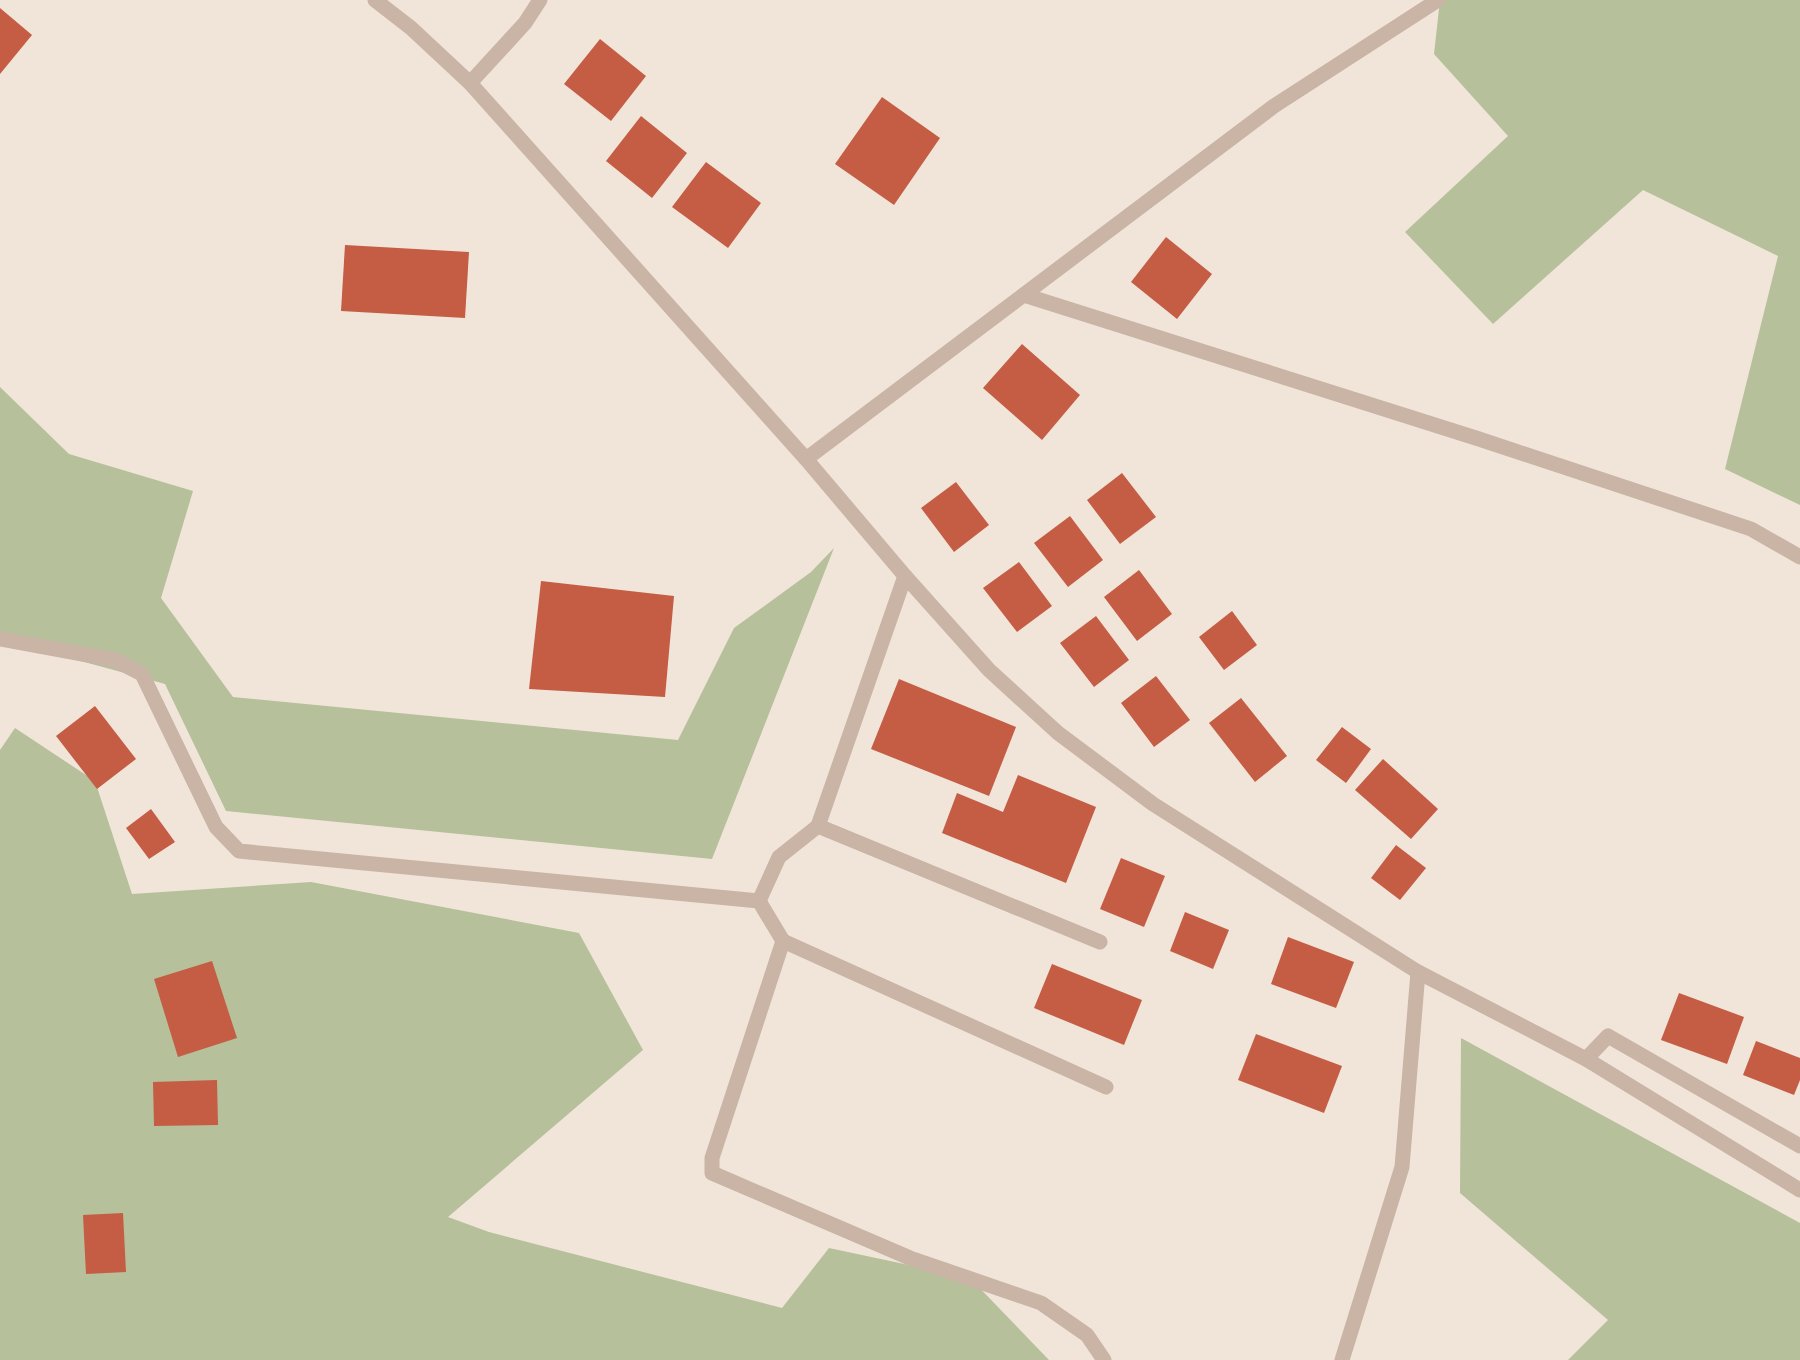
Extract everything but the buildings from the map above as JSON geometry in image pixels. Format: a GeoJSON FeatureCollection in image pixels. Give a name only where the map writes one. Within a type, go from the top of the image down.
{"type":"FeatureCollection","features":[{"type":"Feature","properties":{"kind":"street"},"geometry":{"type":"LineString","coordinates":[[375,0],[411,28],[470,83],[806,459],[905,576],[989,670],[1058,734],[1153,804],[1418,972],[1586,1059],[1800,1190]]}},
{"type":"Feature","properties":{"kind":"street"},"geometry":{"type":"LineString","coordinates":[[470,83],[525,23],[540,0]]}},
{"type":"Feature","properties":{"kind":"street"},"geometry":{"type":"LineString","coordinates":[[806,459],[1274,106],[1438,0]]}},
{"type":"Feature","properties":{"kind":"street"},"geometry":{"type":"LineString","coordinates":[[1024,295],[1479,439],[1751,529],[1800,557]]}},
{"type":"Feature","properties":{"kind":"street"},"geometry":{"type":"LineString","coordinates":[[759,901],[779,857],[818,826],[905,576]]}},
{"type":"Feature","properties":{"kind":"street"},"geometry":{"type":"LineString","coordinates":[[0,639],[115,660],[142,674],[216,827],[239,851],[759,901]]}},
{"type":"Feature","properties":{"kind":"street"},"geometry":{"type":"LineString","coordinates":[[818,826],[1100,942]]}},
{"type":"Feature","properties":{"kind":"street"},"geometry":{"type":"LineString","coordinates":[[759,901],[783,941],[1106,1088]]}},
{"type":"Feature","properties":{"kind":"street"},"geometry":{"type":"LineString","coordinates":[[783,941],[712,1158],[712,1173],[910,1258],[1041,1303],[1087,1335],[1104,1360]]}},
{"type":"Feature","properties":{"kind":"street"},"geometry":{"type":"LineString","coordinates":[[1342,1360],[1402,1167],[1418,972]]}},
{"type":"Feature","properties":{"kind":"street"},"geometry":{"type":"LineString","coordinates":[[1586,1059],[1608,1036],[1800,1146]]}},
{"type":"Feature","properties":{"kind":"green space"},"geometry":{"type":"Polygon","coordinates":[[[1440,0],[1800,0],[1800,505],[1725,469],[1778,256],[1643,190],[1493,324],[1405,232],[1508,136],[1434,54],[1440,0]]]}},
{"type":"Feature","properties":{"kind":"green space"},"geometry":{"type":"Polygon","coordinates":[[[0,387],[69,454],[193,491],[161,598],[233,697],[678,740],[734,628],[811,572],[834,548],[712,859],[226,811],[165,684],[0,639],[0,387]]]}},
{"type":"Feature","properties":{"kind":"green space"},"geometry":{"type":"Polygon","coordinates":[[[15,728],[95,781],[132,894],[311,882],[579,933],[643,1050],[448,1217],[489,1232],[782,1308],[829,1248],[970,1278],[1049,1360],[0,1360],[0,750],[15,728]]]}},
{"type":"Feature","properties":{"kind":"green space"},"geometry":{"type":"Polygon","coordinates":[[[1461,1038],[1800,1223],[1800,1360],[1568,1360],[1608,1320],[1460,1193],[1461,1038]]]}}]}
